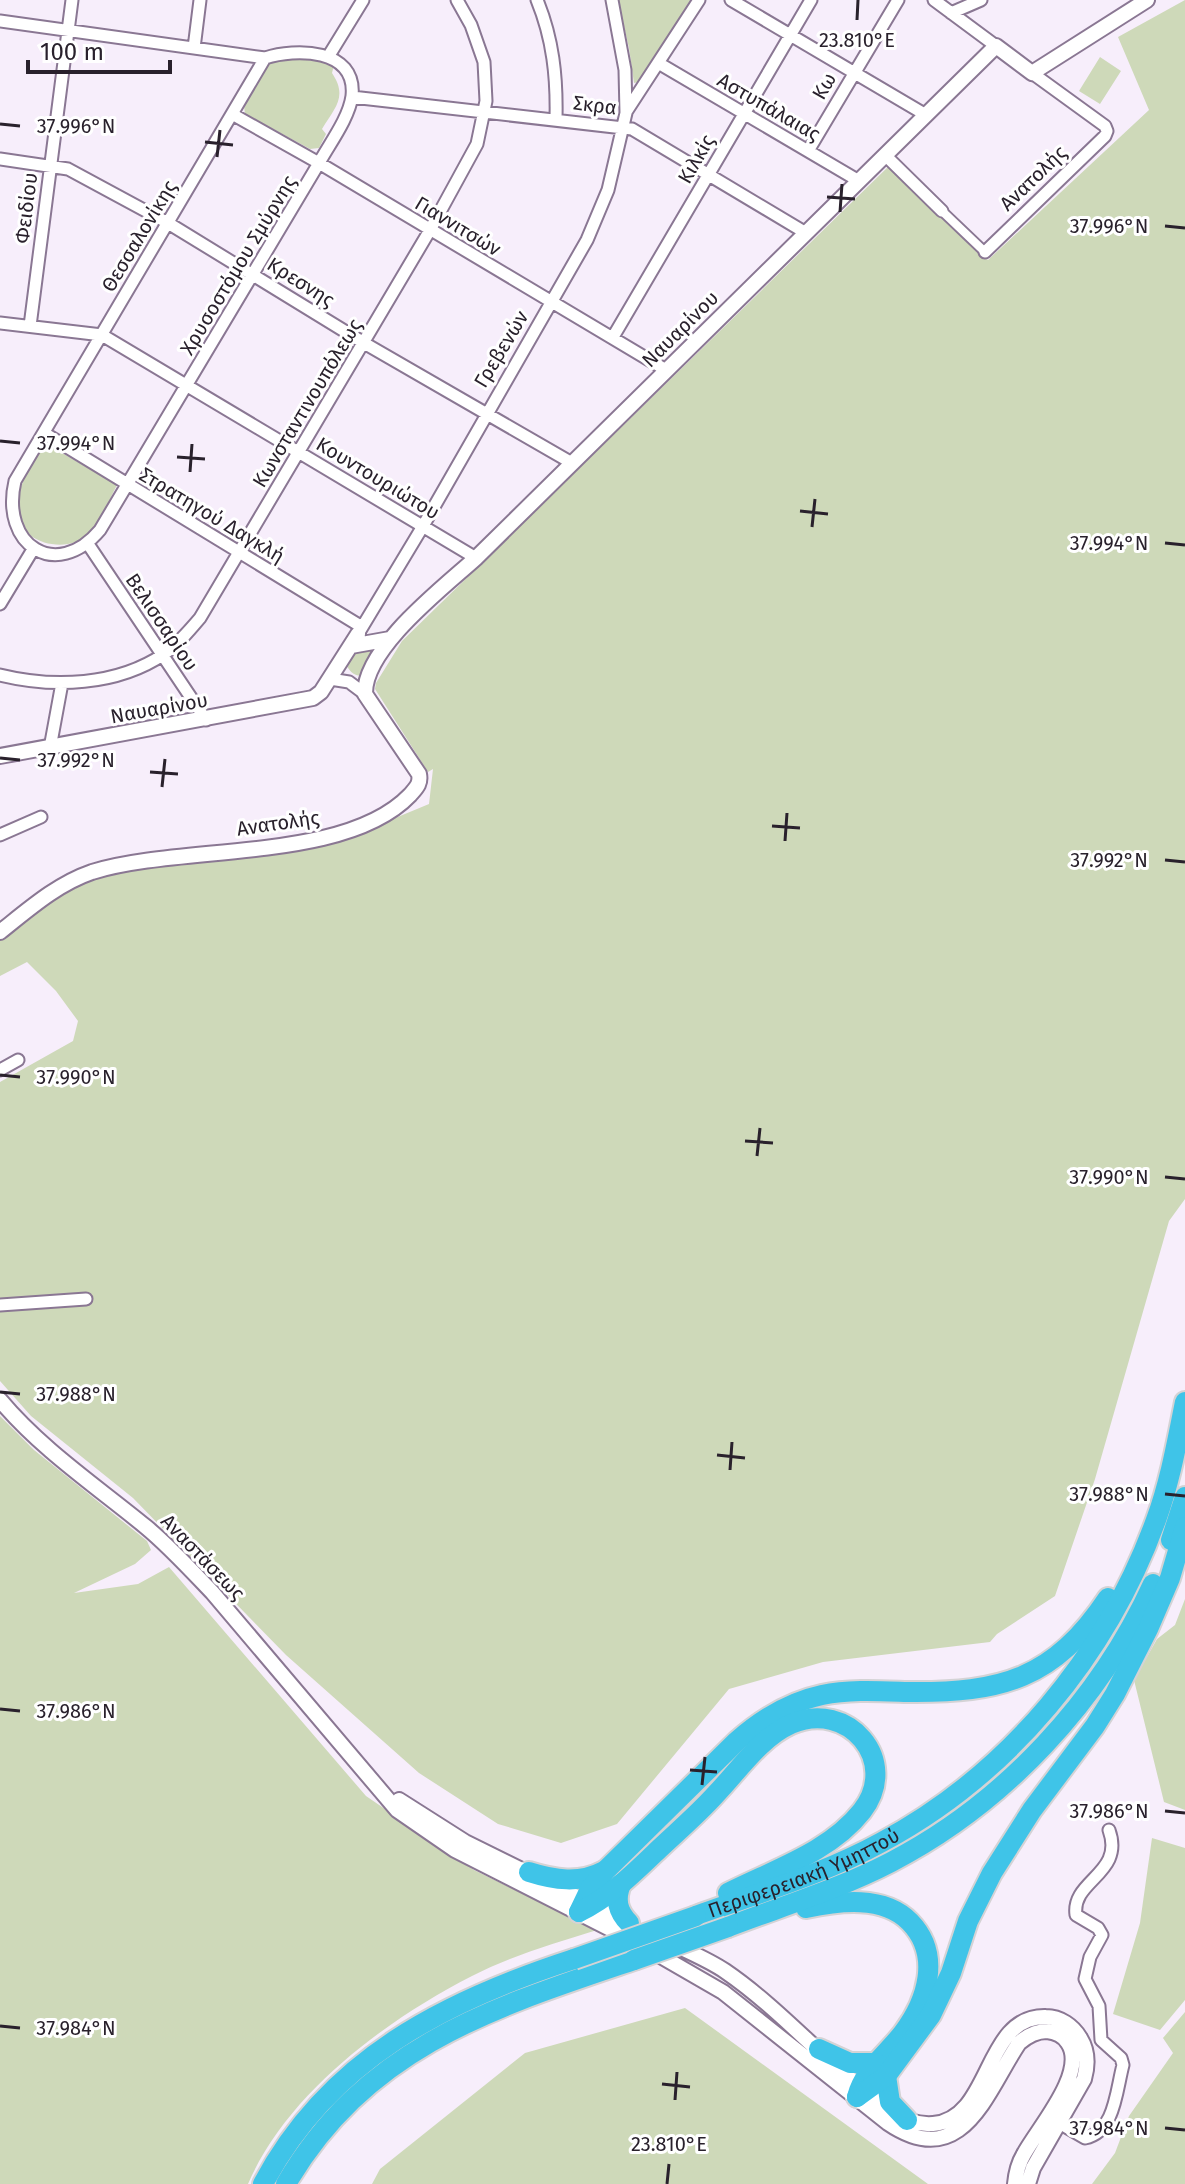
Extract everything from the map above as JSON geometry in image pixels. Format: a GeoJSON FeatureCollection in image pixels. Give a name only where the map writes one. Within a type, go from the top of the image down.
{"type":"FeatureCollection","features":[{"type":"Feature","properties":{"kind":"highway","name":"Περιφερειακή Υμηττού"},"geometry":{"type":"LineString","coordinates":[[263,2184],[310,2114],[356,2069],[387,2044],[457,2003],[801,1878],[881,1843],[940,1806],[989,1767],[1037,1720],[1102,1634],[1120,1601],[1156,1520],[1170,1474],[1185,1402]]}},
{"type":"Feature","properties":{"kind":"highway","name":"Περιφερειακή Υμηττού"},"geometry":{"type":"LineString","coordinates":[[286,2184],[307,2152],[343,2110],[377,2079],[415,2051],[468,2020],[497,2007],[802,1901],[891,1862],[957,1822],[1014,1775],[1080,1701],[1122,1644],[1158,1574],[1185,1497]]}},
{"type":"Feature","properties":{"kind":"highway"},"geometry":{"type":"LineString","coordinates":[[585,1906],[737,1741],[777,1711],[821,1695],[845,1691],[941,1692],[991,1687],[1021,1678],[1049,1663],[1081,1636],[1156,1520]]}},
{"type":"Feature","properties":{"kind":"highway"},"geometry":{"type":"LineString","coordinates":[[861,2091],[931,2015],[942,1995],[968,1921],[999,1862],[1115,1694],[1170,1578],[1185,1527]]}},
{"type":"Feature","properties":{"kind":"highway"},"geometry":{"type":"LineString","coordinates":[[529,1872],[574,1880],[614,1877],[698,1814],[749,1758],[779,1731],[806,1719],[818,1718],[832,1719],[855,1731],[871,1753],[875,1771],[875,1784],[862,1811],[849,1826],[823,1846],[726,1894],[696,1916]]}},
{"type":"Feature","properties":{"kind":"highway"},"geometry":{"type":"LineString","coordinates":[[614,1877],[619,1909],[629,1923]]}},
{"type":"Feature","properties":{"kind":"highway"},"geometry":{"type":"LineString","coordinates":[[728,1927],[848,1902],[881,1906],[909,1920],[926,1945],[929,1978],[915,2014],[881,2069],[890,2102],[907,2120]]}},
{"type":"Feature","properties":{"kind":"highway"},"geometry":{"type":"LineString","coordinates":[[819,2049],[850,2063],[881,2069]]}},
{"type":"Feature","properties":{"kind":"street","name":"Φειδίου"},"geometry":{"type":"LineString","coordinates":[[30,326],[72,0]]}},
{"type":"Feature","properties":{"kind":"street"},"geometry":{"type":"LineString","coordinates":[[194,48],[200,0]]}},
{"type":"Feature","properties":{"kind":"street"},"geometry":{"type":"LineString","coordinates":[[328,57],[363,0]]}},
{"type":"Feature","properties":{"kind":"street"},"geometry":{"type":"LineString","coordinates":[[460,4],[475,0]]}},
{"type":"Feature","properties":{"kind":"street"},"geometry":{"type":"LineString","coordinates":[[537,0],[548,29],[555,64],[556,119]]}},
{"type":"Feature","properties":{"kind":"street","name":"Γρεβενών"},"geometry":{"type":"LineString","coordinates":[[326,685],[423,526],[552,302],[587,240],[608,190],[626,113],[625,70],[612,0]]}},
{"type":"Feature","properties":{"kind":"street"},"geometry":{"type":"LineString","coordinates":[[626,113],[699,0]]}},
{"type":"Feature","properties":{"kind":"street"},"geometry":{"type":"LineString","coordinates":[[731,0],[926,115]]}},
{"type":"Feature","properties":{"kind":"street","name":"Κιλκίς"},"geometry":{"type":"LineString","coordinates":[[613,337],[811,0]]}},
{"type":"Feature","properties":{"kind":"street","name":"Κω"},"geometry":{"type":"LineString","coordinates":[[808,151],[898,0]]}},
{"type":"Feature","properties":{"kind":"street"},"geometry":{"type":"LineString","coordinates":[[934,0],[1032,73],[1144,1]]}},
{"type":"Feature","properties":{"kind":"street"},"geometry":{"type":"LineString","coordinates":[[951,13],[981,0]]}},
{"type":"Feature","properties":{"kind":"street","name":"Κωνσταντινουπόλεως"},"geometry":{"type":"LineString","coordinates":[[0,675],[27,681],[62,683],[105,678],[132,670],[163,655],[200,618],[364,343],[477,144],[486,101],[484,62],[460,4]]}},
{"type":"Feature","properties":{"kind":"street"},"geometry":{"type":"LineString","coordinates":[[0,21],[265,58],[296,52],[328,57],[343,67],[352,97]]}},
{"type":"Feature","properties":{"kind":"street","name":"Ναυαρίνου"},"geometry":{"type":"LineString","coordinates":[[366,686],[390,639],[996,46]]}},
{"type":"Feature","properties":{"kind":"street","name":"Θεσσαλονίκης"},"geometry":{"type":"LineString","coordinates":[[44,433],[265,58]]}},
{"type":"Feature","properties":{"kind":"street","name":"Αστυπάλαιας"},"geometry":{"type":"LineString","coordinates":[[660,64],[859,181]]}},
{"type":"Feature","properties":{"kind":"street","name":"Ανατολής"},"geometry":{"type":"LineString","coordinates":[[985,252],[1107,131],[1105,126],[1032,73]]}},
{"type":"Feature","properties":{"kind":"street","name":"Σκρα"},"geometry":{"type":"LineString","coordinates":[[352,97],[623,126],[709,173],[806,233]]}},
{"type":"Feature","properties":{"kind":"street","name":"Χρυσοστόμου Σμύρνης"},"geometry":{"type":"LineString","coordinates":[[88,544],[100,530],[188,385],[319,163],[352,97]]}},
{"type":"Feature","properties":{"kind":"street","name":"Γιαννιτσών"},"geometry":{"type":"LineString","coordinates":[[232,114],[666,370]]}},
{"type":"Feature","properties":{"kind":"street"},"geometry":{"type":"LineString","coordinates":[[885,155],[985,252]]}},
{"type":"Feature","properties":{"kind":"street","name":"Κρεσνης"},"geometry":{"type":"LineString","coordinates":[[0,159],[68,169],[168,223],[364,343],[572,463]]}},
{"type":"Feature","properties":{"kind":"street","name":"Κουντουριώτου"},"geometry":{"type":"LineString","coordinates":[[0,323],[102,335],[476,558]]}},
{"type":"Feature","properties":{"kind":"street"},"geometry":{"type":"LineString","coordinates":[[44,433],[5,494],[13,530],[32,551],[60,555],[88,544]]}},
{"type":"Feature","properties":{"kind":"street","name":"Στρατηγού Δαγκλή"},"geometry":{"type":"LineString","coordinates":[[44,433],[240,552],[357,636]]}},
{"type":"Feature","properties":{"kind":"street","name":"Βελισσαρίου"},"geometry":{"type":"LineString","coordinates":[[88,544],[206,720]]}},
{"type":"Feature","properties":{"kind":"street"},"geometry":{"type":"LineString","coordinates":[[0,604],[32,551]]}},
{"type":"Feature","properties":{"kind":"street"},"geometry":{"type":"LineString","coordinates":[[357,636],[390,639]]}},
{"type":"Feature","properties":{"kind":"street","name":"Ανατολής"},"geometry":{"type":"LineString","coordinates":[[0,932],[62,885],[91,873],[133,862],[292,844],[337,835],[371,823],[403,801],[421,780],[419,774],[366,686],[344,672],[341,660]]}},
{"type":"Feature","properties":{"kind":"street"},"geometry":{"type":"LineString","coordinates":[[326,685],[349,682],[366,686]]}},
{"type":"Feature","properties":{"kind":"street"},"geometry":{"type":"LineString","coordinates":[[50,748],[62,683]]}},
{"type":"Feature","properties":{"kind":"street","name":"Ναυαρίνου"},"geometry":{"type":"LineString","coordinates":[[0,756],[313,698],[326,685]]}},
{"type":"Feature","properties":{"kind":"street"},"geometry":{"type":"LineString","coordinates":[[0,835],[41,817]]}},
{"type":"Feature","properties":{"kind":"street"},"geometry":{"type":"LineString","coordinates":[[0,1070],[18,1060]]}},
{"type":"Feature","properties":{"kind":"street"},"geometry":{"type":"LineString","coordinates":[[0,1305],[86,1299]]}},
{"type":"Feature","properties":{"kind":"street","name":"Αναστάσεως"},"geometry":{"type":"LineString","coordinates":[[0,1400],[51,1451],[148,1528],[181,1560],[212,1592],[356,1763]]}},
{"type":"Feature","properties":{"kind":"street"},"geometry":{"type":"LineString","coordinates":[[356,1763],[404,1804],[465,1842],[529,1872],[723,1992],[861,2091],[907,2120],[932,2124],[956,2116],[974,2094],[1010,2033],[1027,2019],[1051,2017],[1062,2020],[1079,2035],[1087,2056],[1084,2079],[1022,2157],[1015,2184]]}},
{"type":"Feature","properties":{"kind":"street"},"geometry":{"type":"LineString","coordinates":[[356,1763],[397,1810],[455,1850],[629,1923],[724,1970],[819,2049],[900,2132],[922,2138],[948,2134],[968,2124],[1019,2043],[1034,2034],[1051,2031],[1065,2039],[1074,2054],[1074,2064],[1028,2184]]}},
{"type":"Feature","properties":{"kind":"street"},"geometry":{"type":"LineString","coordinates":[[1053,2119],[1085,2138],[1102,2131],[1109,2119],[1123,2065],[1121,2058],[1101,2040],[1099,2006],[1085,1979],[1090,1957],[1102,1935],[1098,1928],[1076,1915],[1075,1907],[1078,1898],[1109,1862],[1113,1841],[1109,1830]]}},
{"type":"Feature","properties":{"kind":"green space"},"geometry":{"type":"Polygon","coordinates":[[[618,0],[692,0],[644,81],[634,83],[618,0]]]}},
{"type":"Feature","properties":{"kind":"green space"},"geometry":{"type":"Polygon","coordinates":[[[1185,0],[1185,1199],[1169,1221],[1095,1479],[1055,1596],[997,1634],[990,1642],[823,1662],[729,1689],[617,1824],[561,1843],[498,1824],[419,1773],[286,1655],[133,1498],[31,1416],[0,1381],[0,1082],[73,1041],[78,1021],[56,991],[27,962],[0,976],[0,938],[38,905],[85,879],[135,866],[376,826],[429,804],[433,769],[428,772],[375,689],[402,641],[891,164],[988,260],[1149,110],[1118,37],[1185,0]]]}},
{"type":"Feature","properties":{"kind":"green space"},"geometry":{"type":"Polygon","coordinates":[[[287,56],[323,60],[334,65],[332,73],[339,89],[338,102],[322,129],[326,134],[319,148],[310,149],[245,114],[244,106],[268,62],[287,56]]]}},
{"type":"Feature","properties":{"kind":"green space"},"geometry":{"type":"Polygon","coordinates":[[[1100,57],[1121,71],[1100,104],[1079,91],[1100,57]]]}},
{"type":"Feature","properties":{"kind":"green space"},"geometry":{"type":"Polygon","coordinates":[[[45,443],[117,485],[89,534],[69,544],[45,543],[34,538],[19,522],[20,492],[45,443]]]}},
{"type":"Feature","properties":{"kind":"green space"},"geometry":{"type":"Polygon","coordinates":[[[379,644],[365,676],[350,670],[345,661],[350,653],[379,644]]]}},
{"type":"Feature","properties":{"kind":"green space"},"geometry":{"type":"Polygon","coordinates":[[[0,1416],[34,1450],[147,1541],[151,1550],[135,1564],[74,1593],[138,1584],[169,1567],[366,1796],[474,1870],[597,1930],[533,1950],[487,1969],[439,1994],[374,2037],[342,2062],[287,2119],[265,2151],[248,2184],[0,2184],[0,1416]]]}},
{"type":"Feature","properties":{"kind":"green space"},"geometry":{"type":"Polygon","coordinates":[[[1185,1599],[1185,1810],[1164,1802],[1134,1680],[1157,1639],[1175,1625],[1185,1599]]]}},
{"type":"Feature","properties":{"kind":"green space"},"geometry":{"type":"Polygon","coordinates":[[[1152,1838],[1185,1848],[1185,2000],[1160,2030],[1113,2014],[1140,1923],[1152,1838]]]}},
{"type":"Feature","properties":{"kind":"green space"},"geometry":{"type":"Polygon","coordinates":[[[685,2008],[928,2184],[372,2184],[380,2169],[525,2053],[685,2008]]]}},
{"type":"Feature","properties":{"kind":"green space"},"geometry":{"type":"Polygon","coordinates":[[[1185,2012],[1185,2184],[1092,2184],[1115,2153],[1129,2116],[1173,2053],[1163,2038],[1185,2012]]]}}]}
